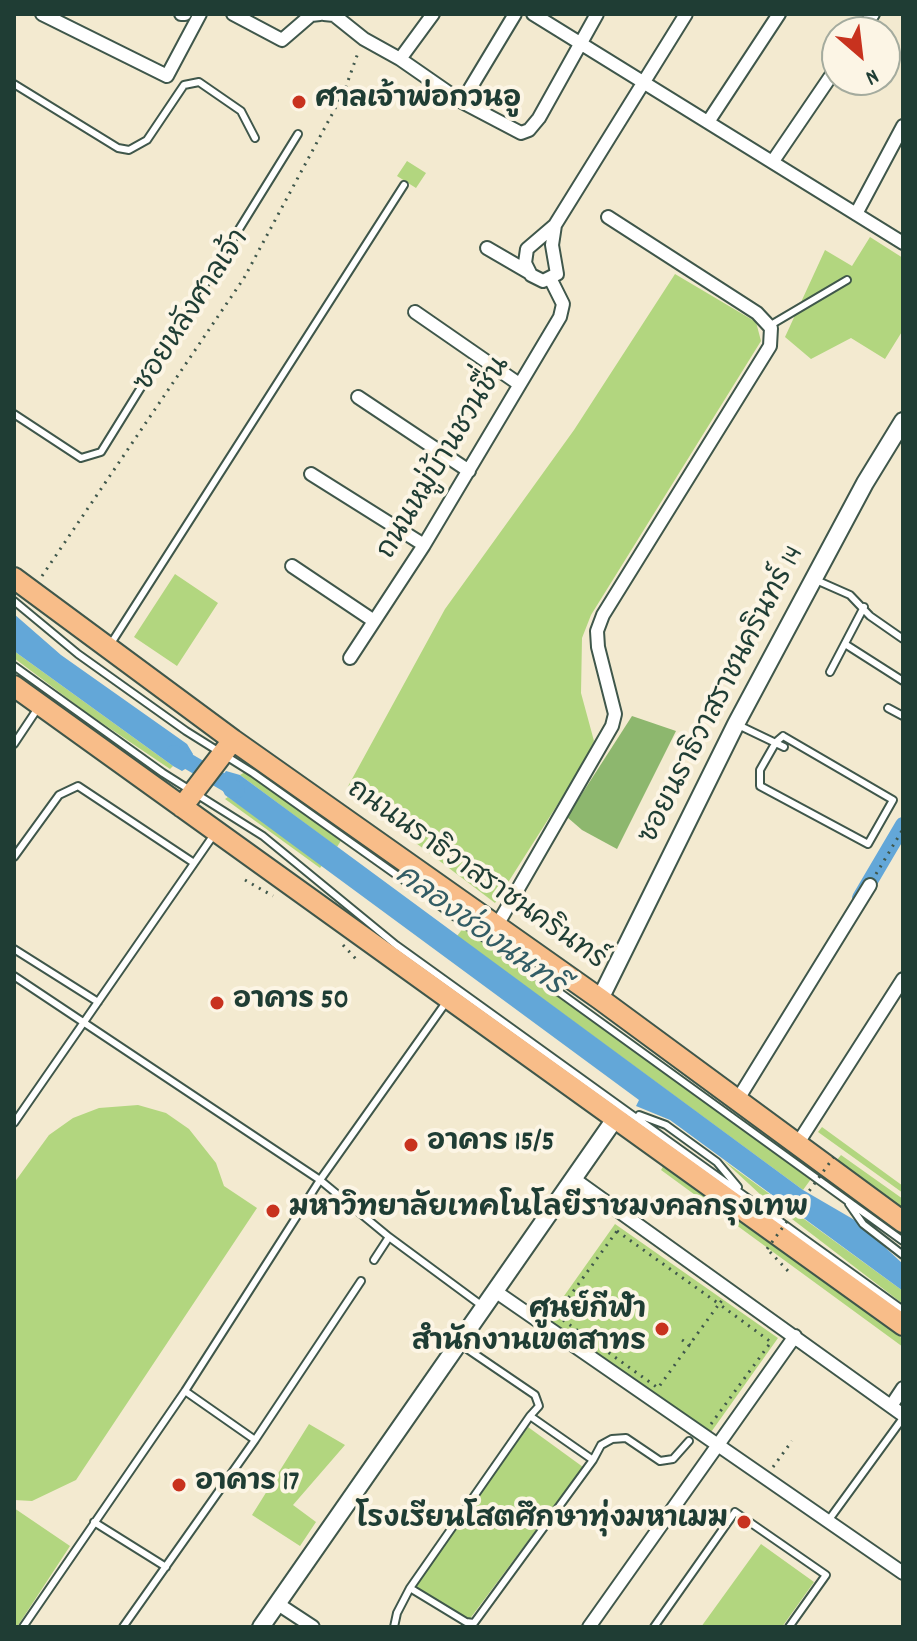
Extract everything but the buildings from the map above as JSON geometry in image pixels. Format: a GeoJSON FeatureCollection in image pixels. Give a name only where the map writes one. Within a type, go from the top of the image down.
{"type":"FeatureCollection","features":[{"type":"Feature","properties":{"kind":"main road","name":"ถนนนราธิวาสราชนครินทร์"},"geometry":{"type":"LineString","coordinates":[[14,578],[23,596],[108,648],[223,753],[496,927],[738,1099],[903,1222]]}},
{"type":"Feature","properties":{"kind":"main road"},"geometry":{"type":"LineString","coordinates":[[14,686],[40,705],[191,794],[216,831],[447,1000],[625,1115],[903,1325]]}},
{"type":"Feature","properties":{"kind":"main road"},"geometry":{"type":"LineString","coordinates":[[191,794],[223,753]]}},
{"type":"Feature","properties":{"kind":"street"},"geometry":{"type":"LineString","coordinates":[[42,14],[167,76],[200,14]]}},
{"type":"Feature","properties":{"kind":"street"},"geometry":{"type":"LineString","coordinates":[[233,14],[282,40],[311,15],[328,14],[462,102],[508,129],[527,132],[539,118],[597,14]]}},
{"type":"Feature","properties":{"kind":"street"},"geometry":{"type":"LineString","coordinates":[[400,59],[433,14]]}},
{"type":"Feature","properties":{"kind":"street"},"geometry":{"type":"LineString","coordinates":[[462,102],[515,14]]}},
{"type":"Feature","properties":{"kind":"street"},"geometry":{"type":"LineString","coordinates":[[533,14],[903,243]]}},
{"type":"Feature","properties":{"kind":"street"},"geometry":{"type":"LineString","coordinates":[[530,273],[525,263],[527,249],[555,225],[686,14]]}},
{"type":"Feature","properties":{"kind":"street"},"geometry":{"type":"LineString","coordinates":[[708,122],[779,14]]}},
{"type":"Feature","properties":{"kind":"street"},"geometry":{"type":"LineString","coordinates":[[773,161],[821,90]]}},
{"type":"Feature","properties":{"kind":"street"},"geometry":{"type":"LineString","coordinates":[[856,214],[903,126]]}},
{"type":"Feature","properties":{"kind":"street"},"geometry":{"type":"LineString","coordinates":[[496,927],[612,726],[615,714],[598,647],[597,631],[603,615],[770,346],[769,326],[757,313],[608,217]]}},
{"type":"Feature","properties":{"kind":"street","name":"ถนนหมู่บ้านชวนชื่น"},"geometry":{"type":"LineString","coordinates":[[350,658],[424,545],[560,317],[563,304],[551,280],[557,274],[552,245],[555,225]]}},
{"type":"Feature","properties":{"kind":"street"},"geometry":{"type":"LineString","coordinates":[[487,248],[543,281],[551,280]]}},
{"type":"Feature","properties":{"kind":"street"},"geometry":{"type":"LineString","coordinates":[[415,312],[519,384]]}},
{"type":"Feature","properties":{"kind":"street"},"geometry":{"type":"LineString","coordinates":[[358,397],[469,471]]}},
{"type":"Feature","properties":{"kind":"street","name":"ซอยนราธิวาสราชนครินทร์ 14"},"geometry":{"type":"LineString","coordinates":[[600,999],[736,724],[813,579],[903,421]]}},
{"type":"Feature","properties":{"kind":"street"},"geometry":{"type":"LineString","coordinates":[[311,474],[424,545]]}},
{"type":"Feature","properties":{"kind":"street"},"geometry":{"type":"LineString","coordinates":[[292,566],[374,621]]}},
{"type":"Feature","properties":{"kind":"street"},"geometry":{"type":"LineString","coordinates":[[738,1099],[870,885]]}},
{"type":"Feature","properties":{"kind":"street"},"geometry":{"type":"LineString","coordinates":[[798,1143],[903,979]]}},
{"type":"Feature","properties":{"kind":"street"},"geometry":{"type":"LineString","coordinates":[[261,1627],[574,1179],[625,1115]]}},
{"type":"Feature","properties":{"kind":"street"},"geometry":{"type":"LineString","coordinates":[[574,1179],[903,1416]]}},
{"type":"Feature","properties":{"kind":"street"},"geometry":{"type":"LineString","coordinates":[[495,1291],[903,1573]]}},
{"type":"Feature","properties":{"kind":"street"},"geometry":{"type":"LineString","coordinates":[[589,1627],[795,1336]]}},
{"type":"Feature","properties":{"kind":"street"},"geometry":{"type":"LineString","coordinates":[[891,1406],[903,1388]]}},
{"type":"Feature","properties":{"kind":"street"},"geometry":{"type":"LineString","coordinates":[[278,1604],[313,1627]]}},
{"type":"Feature","properties":{"kind":"lane"},"geometry":{"type":"LineString","coordinates":[[14,84],[118,148],[129,150],[147,140],[184,85],[199,82],[241,111],[255,138]]}},
{"type":"Feature","properties":{"kind":"lane"},"geometry":{"type":"LineString","coordinates":[[14,414],[81,458],[101,452],[298,134]]}},
{"type":"Feature","properties":{"kind":"lane"},"geometry":{"type":"LineString","coordinates":[[108,648],[404,185]]}},
{"type":"Feature","properties":{"kind":"lane"},"geometry":{"type":"LineString","coordinates":[[769,326],[847,280]]}},
{"type":"Feature","properties":{"kind":"lane"},"geometry":{"type":"LineString","coordinates":[[813,579],[850,595],[903,639]]}},
{"type":"Feature","properties":{"kind":"lane"},"geometry":{"type":"LineString","coordinates":[[23,596],[78,654],[417,889],[903,1241]]}},
{"type":"Feature","properties":{"kind":"lane"},"geometry":{"type":"LineString","coordinates":[[830,672],[864,607]]}},
{"type":"Feature","properties":{"kind":"lane"},"geometry":{"type":"LineString","coordinates":[[845,644],[903,681]]}},
{"type":"Feature","properties":{"kind":"lane"},"geometry":{"type":"LineString","coordinates":[[14,666],[191,794],[218,806],[263,836],[396,945],[625,1115],[739,1190],[903,1310]]}},
{"type":"Feature","properties":{"kind":"lane"},"geometry":{"type":"LineString","coordinates":[[14,744],[40,705]]}},
{"type":"Feature","properties":{"kind":"lane"},"geometry":{"type":"LineString","coordinates":[[888,708],[903,716]]}},
{"type":"Feature","properties":{"kind":"lane"},"geometry":{"type":"LineString","coordinates":[[736,724],[784,747]]}},
{"type":"Feature","properties":{"kind":"lane"},"geometry":{"type":"LineString","coordinates":[[788,736],[892,799],[870,843],[865,844],[760,786],[758,776],[776,742],[788,736]]}},
{"type":"Feature","properties":{"kind":"lane"},"geometry":{"type":"LineString","coordinates":[[14,857],[59,795],[78,786],[194,863]]}},
{"type":"Feature","properties":{"kind":"lane"},"geometry":{"type":"LineString","coordinates":[[14,1123],[216,831]]}},
{"type":"Feature","properties":{"kind":"lane"},"geometry":{"type":"LineString","coordinates":[[14,949],[98,1002]]}},
{"type":"Feature","properties":{"kind":"lane"},"geometry":{"type":"LineString","coordinates":[[14,976],[85,1020],[320,1180],[389,1237],[484,1307]]}},
{"type":"Feature","properties":{"kind":"lane"},"geometry":{"type":"LineString","coordinates":[[23,1627],[185,1391],[320,1180],[447,1000]]}},
{"type":"Feature","properties":{"kind":"lane"},"geometry":{"type":"LineString","coordinates":[[845,1198],[863,1224],[903,1255]]}},
{"type":"Feature","properties":{"kind":"lane"},"geometry":{"type":"LineString","coordinates":[[374,1260],[389,1237]]}},
{"type":"Feature","properties":{"kind":"lane"},"geometry":{"type":"LineString","coordinates":[[123,1627],[255,1440],[361,1281]]}},
{"type":"Feature","properties":{"kind":"lane"},"geometry":{"type":"LineString","coordinates":[[394,1627],[397,1613],[410,1588],[539,1406],[535,1395],[459,1344]]}},
{"type":"Feature","properties":{"kind":"lane"},"geometry":{"type":"LineString","coordinates":[[185,1391],[255,1440]]}},
{"type":"Feature","properties":{"kind":"lane"},"geometry":{"type":"LineString","coordinates":[[530,1416],[593,1460]]}},
{"type":"Feature","properties":{"kind":"lane"},"geometry":{"type":"LineString","coordinates":[[828,1521],[903,1416]]}},
{"type":"Feature","properties":{"kind":"lane"},"geometry":{"type":"LineString","coordinates":[[410,1588],[466,1622],[474,1623],[601,1445],[612,1439],[626,1438],[660,1461],[673,1459],[689,1441]]}},
{"type":"Feature","properties":{"kind":"lane"},"geometry":{"type":"LineString","coordinates":[[654,1627],[735,1512],[826,1575],[789,1627]]}},
{"type":"Feature","properties":{"kind":"lane"},"geometry":{"type":"LineString","coordinates":[[94,1522],[166,1567]]}},
{"type":"Feature","properties":{"kind":"path","name":"ซอยหลังศาลเจ้า"},"geometry":{"type":"LineString","coordinates":[[23,596],[244,278],[344,92],[364,39]]}},
{"type":"Feature","properties":{"kind":"path"},"geometry":{"type":"LineString","coordinates":[[870,885],[903,829]]}},
{"type":"Feature","properties":{"kind":"path"},"geometry":{"type":"LineString","coordinates":[[245,880],[273,896]]}},
{"type":"Feature","properties":{"kind":"path"},"geometry":{"type":"LineString","coordinates":[[340,942],[356,959]]}},
{"type":"Feature","properties":{"kind":"path"},"geometry":{"type":"LineString","coordinates":[[789,1272],[767,1249],[836,1154]]}},
{"type":"Feature","properties":{"kind":"path"},"geometry":{"type":"LineString","coordinates":[[669,1395],[556,1315],[617,1231],[771,1342],[710,1426],[700,1418]]}},
{"type":"Feature","properties":{"kind":"path"},"geometry":{"type":"LineString","coordinates":[[658,1388],[719,1304]]}},
{"type":"Feature","properties":{"kind":"path"},"geometry":{"type":"LineString","coordinates":[[682,1340],[695,1348]]}},
{"type":"Feature","properties":{"kind":"path"},"geometry":{"type":"LineString","coordinates":[[769,1474],[792,1441]]}},
{"type":"Feature","properties":{"kind":"green space"},"geometry":{"type":"Polygon","coordinates":[[[407,161],[426,173],[416,188],[397,176],[407,161]]]}},
{"type":"Feature","properties":{"kind":"green space"},"geometry":{"type":"Polygon","coordinates":[[[870,237],[903,258],[903,330],[885,359],[851,338],[811,359],[785,337],[825,250],[852,266],[870,237]]]}},
{"type":"Feature","properties":{"kind":"green space"},"geometry":{"type":"Polygon","coordinates":[[[675,274],[756,322],[761,341],[591,615],[582,638],[581,693],[594,741],[582,766],[495,903],[346,790],[445,609],[574,430],[675,274]]]}},
{"type":"Feature","properties":{"kind":"green space"},"geometry":{"type":"Polygon","coordinates":[[[175,574],[218,603],[177,666],[134,637],[175,574]]]}},
{"type":"Feature","properties":{"kind":"green space"},"geometry":{"type":"Polygon","coordinates":[[[14,651],[173,766],[170,769],[87,713],[14,658],[14,651]]]}},
{"type":"Feature","properties":{"kind":"green space"},"geometry":{"type":"Polygon","coordinates":[[[632,716],[676,731],[617,849],[582,830],[567,817],[632,716]]]}},
{"type":"Feature","properties":{"kind":"green space"},"geometry":{"type":"Polygon","coordinates":[[[245,772],[342,839],[337,847],[240,775],[245,772]]]}},
{"type":"Feature","properties":{"kind":"green space"},"geometry":{"type":"Polygon","coordinates":[[[228,797],[323,864],[320,868],[225,799],[228,797]]]}},
{"type":"Feature","properties":{"kind":"green space"},"geometry":{"type":"Polygon","coordinates":[[[464,927],[811,1179],[803,1190],[457,936],[464,927]]]}},
{"type":"Feature","properties":{"kind":"green space"},"geometry":{"type":"Polygon","coordinates":[[[138,1105],[166,1113],[189,1129],[216,1163],[224,1186],[257,1208],[76,1480],[32,1501],[14,1500],[14,1183],[49,1135],[73,1118],[99,1108],[138,1105]]]}},
{"type":"Feature","properties":{"kind":"green space"},"geometry":{"type":"Polygon","coordinates":[[[822,1127],[903,1186],[903,1193],[818,1132],[822,1127]]]}},
{"type":"Feature","properties":{"kind":"green space"},"geometry":{"type":"Polygon","coordinates":[[[841,1155],[903,1199],[903,1209],[837,1160],[841,1155]]]}},
{"type":"Feature","properties":{"kind":"green space"},"geometry":{"type":"Polygon","coordinates":[[[723,1160],[903,1291],[903,1304],[762,1196],[723,1160]]]}},
{"type":"Feature","properties":{"kind":"green space"},"geometry":{"type":"Polygon","coordinates":[[[664,1165],[903,1339],[903,1347],[661,1170],[664,1165]]]}},
{"type":"Feature","properties":{"kind":"green space","name":"ศูนย์กีฬา สำนักงานเขตสาทร"},"geometry":{"type":"Polygon","coordinates":[[[615,1224],[778,1338],[709,1435],[547,1320],[615,1224]]]}},
{"type":"Feature","properties":{"kind":"green space"},"geometry":{"type":"Polygon","coordinates":[[[309,1424],[345,1445],[293,1505],[316,1522],[300,1546],[252,1515],[309,1424]]]}},
{"type":"Feature","properties":{"kind":"green space"},"geometry":{"type":"Polygon","coordinates":[[[528,1427],[583,1467],[469,1620],[415,1587],[528,1427]]]}},
{"type":"Feature","properties":{"kind":"green space"},"geometry":{"type":"Polygon","coordinates":[[[14,1508],[70,1546],[17,1627],[14,1627],[14,1508]]]}},
{"type":"Feature","properties":{"kind":"green space"},"geometry":{"type":"Polygon","coordinates":[[[761,1544],[814,1582],[782,1627],[701,1627],[761,1544]]]}},
{"type":"Feature","properties":{"kind":"water"},"geometry":{"type":"Polygon","coordinates":[[[14,614],[61,655],[187,744],[193,754],[190,766],[182,771],[173,766],[14,651],[14,614]]]}},
{"type":"Feature","properties":{"kind":"water"},"geometry":{"type":"Polygon","coordinates":[[[226,771],[240,775],[803,1190],[858,1222],[903,1264],[903,1291],[670,1120],[636,1106],[639,1100],[225,795],[218,781],[226,771]]]}},
{"type":"Feature","properties":{"kind":"waterway","name":"คลองช่องนนทรี"},"geometry":{"type":"LineString","coordinates":[[174,753],[237,790]]}},
{"type":"Feature","properties":{"kind":"waterway"},"geometry":{"type":"LineString","coordinates":[[860,898],[903,825]]}},
{"type":"Feature","properties":{"kind":"place","name":"ศาลเจ้าพ่อกวนอู"},"geometry":{"type":"Point","coordinates":[299,102]}},
{"type":"Feature","properties":{"kind":"place","name":"อาคาร 50"},"geometry":{"type":"Point","coordinates":[217,1003]}},
{"type":"Feature","properties":{"kind":"place","name":"อาคาร 15/5"},"geometry":{"type":"Point","coordinates":[411,1145]}},
{"type":"Feature","properties":{"kind":"place","name":"มหาวิทยาลัยเทคโนโลยีราชมงคลกรุงเทพ"},"geometry":{"type":"Point","coordinates":[273,1211]}},
{"type":"Feature","properties":{"kind":"place","name":"ศูนย์กีฬา สำนักงานเขตสาทร"},"geometry":{"type":"Point","coordinates":[662,1329]}},
{"type":"Feature","properties":{"kind":"place","name":"อาคาร 17"},"geometry":{"type":"Point","coordinates":[179,1485]}},
{"type":"Feature","properties":{"kind":"place","name":"โรงเรียนโสตศึกษาทุ่งมหาเมฆ"},"geometry":{"type":"Point","coordinates":[744,1522]}}]}
